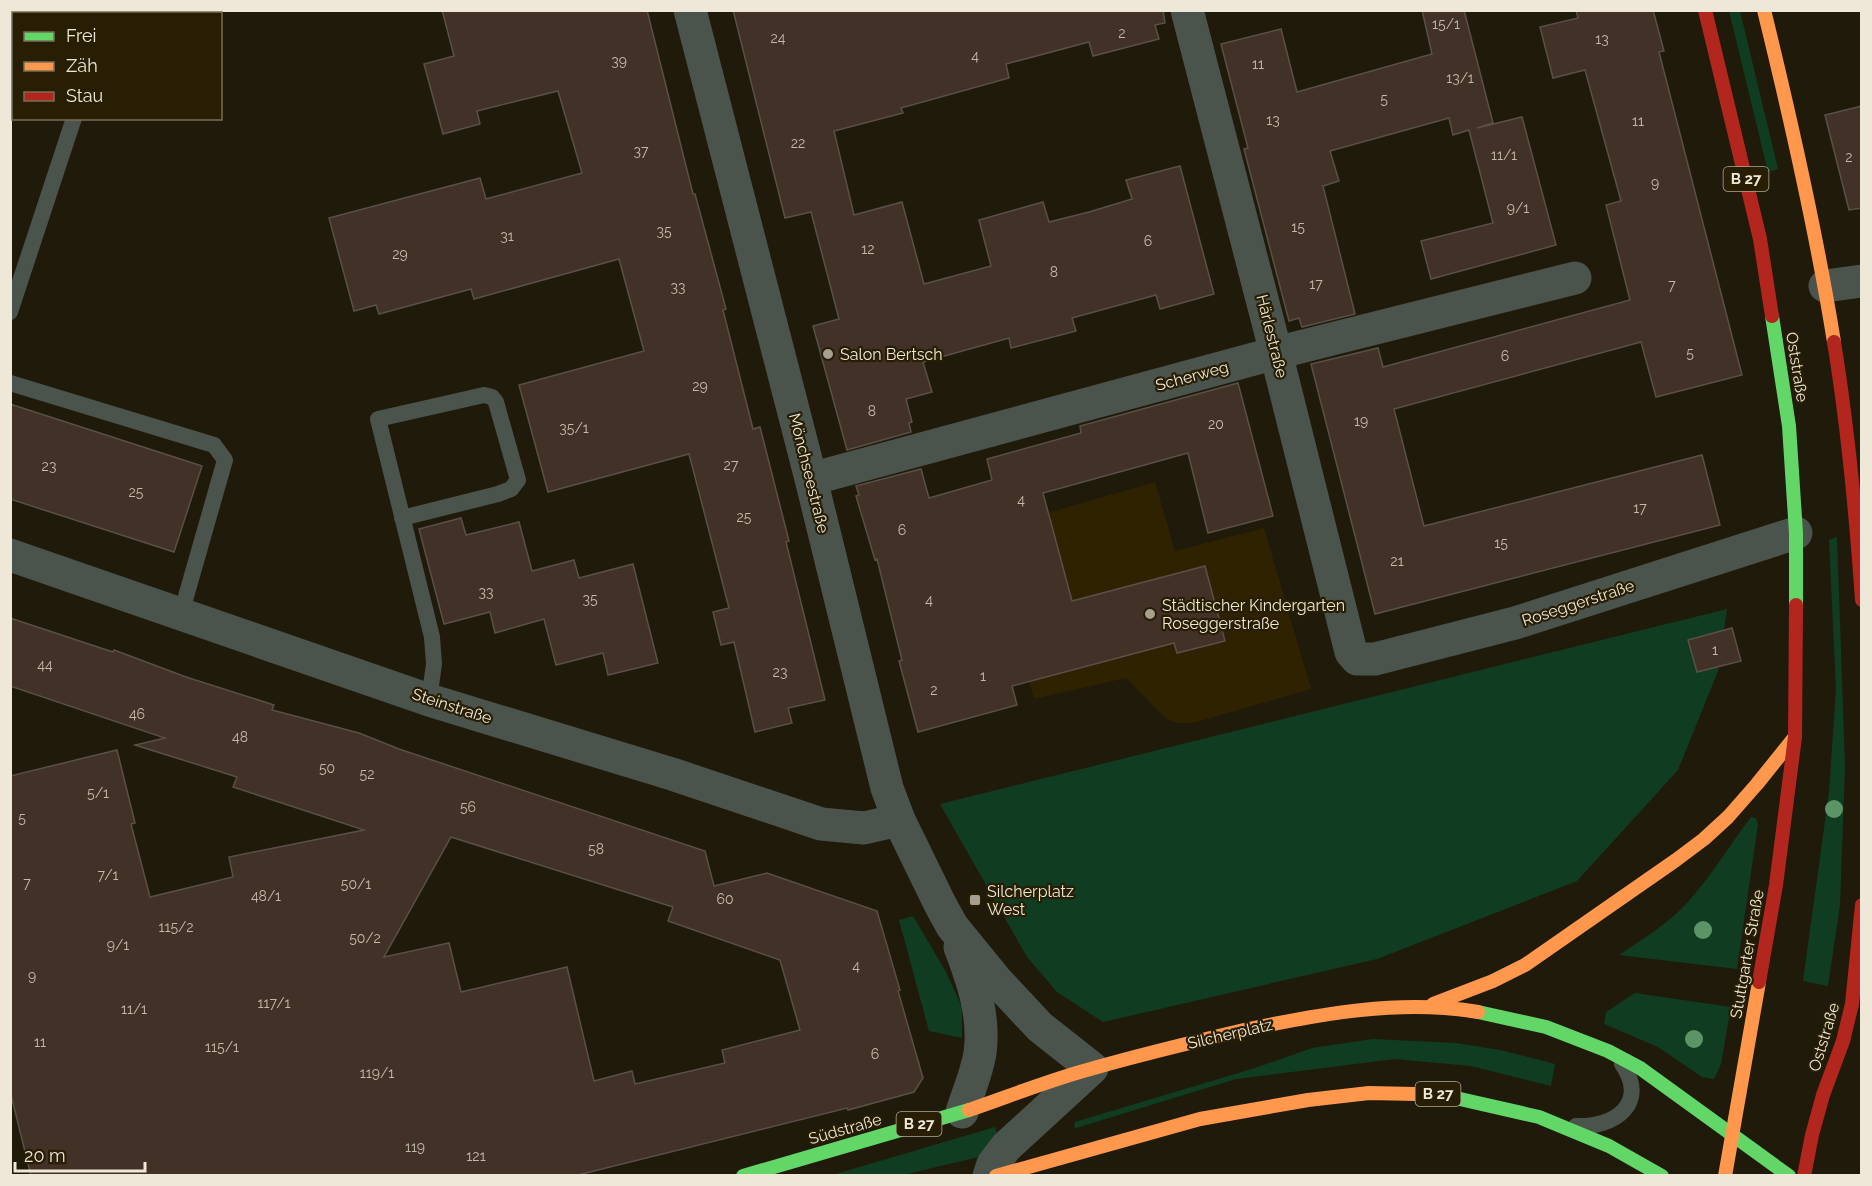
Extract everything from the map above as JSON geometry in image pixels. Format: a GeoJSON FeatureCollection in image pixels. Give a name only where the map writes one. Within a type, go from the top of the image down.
{"type":"FeatureCollection","features":[{"type":"Feature","properties":{"kind":"main road","name":"Oststraße"},"geometry":{"type":"LineString","coordinates":[[1705,10],[1760,239],[1789,426],[1796,533],[1795,737]]}},
{"type":"Feature","properties":{"kind":"main road"},"geometry":{"type":"LineString","coordinates":[[1764,10],[1784,92],[1825,286],[1845,410],[1860,555],[1862,600]]}},
{"type":"Feature","properties":{"kind":"main road","name":"B 27"},"geometry":{"type":"LineString","coordinates":[[1422,1008],[1513,972],[1662,871],[1717,826],[1764,777],[1795,737]]}},
{"type":"Feature","properties":{"kind":"main road","name":"Stuttgarter Straße"},"geometry":{"type":"LineString","coordinates":[[1725,1176],[1776,885],[1795,737]]}},
{"type":"Feature","properties":{"kind":"main road","name":"Oststraße"},"geometry":{"type":"LineString","coordinates":[[1804,1176],[1823,1095],[1843,1041],[1852,1004],[1862,905]]}},
{"type":"Feature","properties":{"kind":"main road","name":"Silcherplatz"},"geometry":{"type":"LineString","coordinates":[[1092,1068],[1259,1026],[1309,1016],[1373,1009],[1422,1008],[1471,1011],[1546,1027],[1608,1051],[1640,1068],[1732,1133]]}},
{"type":"Feature","properties":{"kind":"main road","name":"Südstraße"},"geometry":{"type":"LineString","coordinates":[[743,1176],[962,1112],[1092,1068]]}},
{"type":"Feature","properties":{"kind":"main road","name":"B 27"},"geometry":{"type":"LineString","coordinates":[[996,1176],[1200,1119],[1308,1100],[1370,1093],[1438,1094],[1539,1117],[1609,1146],[1662,1176]]}},
{"type":"Feature","properties":{"kind":"main road"},"geometry":{"type":"LineString","coordinates":[[1732,1133],[1790,1176]]}},
{"type":"Feature","properties":{"kind":"street","name":"Mönchseestraße"},"geometry":{"type":"LineString","coordinates":[[690,10],[811,479],[887,789],[899,820],[952,926]]}},
{"type":"Feature","properties":{"kind":"street","name":"Härlestraße"},"geometry":{"type":"LineString","coordinates":[[1187,10],[1351,652],[1357,659]]}},
{"type":"Feature","properties":{"kind":"street","name":"Scherweg"},"geometry":{"type":"LineString","coordinates":[[811,479],[1276,353],[1575,278]]}},
{"type":"Feature","properties":{"kind":"street"},"geometry":{"type":"LineString","coordinates":[[1825,286],[1862,280]]}},
{"type":"Feature","properties":{"kind":"street","name":"Roseggerstraße"},"geometry":{"type":"LineString","coordinates":[[1357,659],[1375,659],[1515,623],[1796,533]]}},
{"type":"Feature","properties":{"kind":"street","name":"Steinstraße"},"geometry":{"type":"LineString","coordinates":[[10,555],[429,700],[672,774],[821,824],[864,828],[899,820]]}},
{"type":"Feature","properties":{"kind":"street"},"geometry":{"type":"LineString","coordinates":[[952,926],[996,980],[1040,1027],[1092,1068],[1006,1147],[993,1164],[989,1176]]}},
{"type":"Feature","properties":{"kind":"street"},"geometry":{"type":"LineString","coordinates":[[952,926],[974,984],[981,1024],[980,1053],[962,1112]]}},
{"type":"Feature","properties":{"kind":"lane"},"geometry":{"type":"LineString","coordinates":[[10,312],[73,120]]}},
{"type":"Feature","properties":{"kind":"lane"},"geometry":{"type":"LineString","coordinates":[[10,383],[214,445],[225,460],[181,614]]}},
{"type":"Feature","properties":{"kind":"lane"},"geometry":{"type":"LineString","coordinates":[[402,518],[498,494],[511,489],[518,480],[496,402],[492,397],[484,395],[378,419],[402,518],[432,637],[434,664],[429,700]]}},
{"type":"Feature","properties":{"kind":"lane"},"geometry":{"type":"LineString","coordinates":[[1560,1125],[1581,1127],[1597,1124],[1622,1113],[1628,1106],[1632,1098],[1631,1080],[1621,1063],[1608,1051]]}},
{"type":"Feature","properties":{"kind":"shaded area","name":"Städtischer Kindergarten Roseggerstraße"},"geometry":{"type":"Polygon","coordinates":[[[1155,482],[1175,551],[1264,528],[1311,689],[1193,723],[1177,723],[1166,719],[1126,678],[1034,699],[988,530],[1155,482]]]}},
{"type":"Feature","properties":{"kind":"green space"},"geometry":{"type":"Polygon","coordinates":[[[1729,11],[1740,11],[1778,169],[1768,172],[1729,11]]]}},
{"type":"Feature","properties":{"kind":"green space"},"geometry":{"type":"Polygon","coordinates":[[[1837,537],[1845,766],[1840,905],[1828,986],[1803,981],[1829,792],[1836,689],[1829,540],[1837,537]]]}},
{"type":"Feature","properties":{"kind":"green space"},"geometry":{"type":"Polygon","coordinates":[[[1727,609],[1718,671],[1678,770],[1577,881],[1377,959],[1103,1022],[1057,992],[1027,957],[940,804],[1727,609]]]}},
{"type":"Feature","properties":{"kind":"green space"},"geometry":{"type":"Polygon","coordinates":[[[1751,817],[1756,818],[1758,824],[1737,969],[1619,955],[1663,925],[1686,904],[1751,817]]]}},
{"type":"Feature","properties":{"kind":"green space"},"geometry":{"type":"Polygon","coordinates":[[[913,916],[946,972],[962,1007],[962,1038],[929,1031],[899,920],[913,916]]]}},
{"type":"Feature","properties":{"kind":"green space"},"geometry":{"type":"Polygon","coordinates":[[[1635,993],[1731,1007],[1721,1064],[1714,1079],[1702,1077],[1658,1047],[1604,1024],[1606,1012],[1635,993]]]}},
{"type":"Feature","properties":{"kind":"green space"},"geometry":{"type":"Polygon","coordinates":[[[1373,1039],[1456,1043],[1500,1050],[1555,1064],[1551,1086],[1471,1066],[1395,1059],[1236,1079],[1074,1127],[1075,1122],[1255,1068],[1312,1048],[1373,1039]]]}},
{"type":"Feature","properties":{"kind":"green space"},"geometry":{"type":"Polygon","coordinates":[[[995,1127],[997,1133],[983,1156],[903,1175],[829,1176],[995,1127]]]}},
{"type":"Feature","properties":{"kind":"building"},"geometry":{"type":"Polygon","coordinates":[[[442,10],[647,10],[693,194],[695,194],[726,309],[723,310],[753,429],[760,427],[789,541],[786,542],[825,700],[788,708],[792,723],[755,732],[734,642],[721,645],[713,612],[729,608],[689,454],[548,492],[519,385],[644,351],[619,259],[474,299],[471,289],[379,314],[376,305],[354,311],[329,218],[480,178],[486,199],[582,173],[558,91],[477,111],[480,124],[443,134],[424,64],[454,56],[442,10]]]}},
{"type":"Feature","properties":{"kind":"building"},"geometry":{"type":"Polygon","coordinates":[[[733,10],[1163,10],[1165,23],[1155,25],[1159,39],[1093,56],[1089,42],[1006,64],[1009,78],[901,108],[903,113],[834,131],[854,215],[902,202],[924,284],[991,266],[979,220],[1043,202],[1049,222],[1089,212],[1132,199],[1126,180],[1180,166],[1214,294],[1160,309],[1156,295],[1072,318],[1076,331],[1011,348],[1009,338],[923,362],[932,392],[906,399],[912,422],[909,423],[911,432],[847,450],[813,326],[839,319],[811,212],[785,218],[733,10]]]}},
{"type":"Feature","properties":{"kind":"building"},"geometry":{"type":"Polygon","coordinates":[[[1422,10],[1464,10],[1493,123],[1477,128],[1522,117],[1556,245],[1431,279],[1421,241],[1493,223],[1469,130],[1453,135],[1449,118],[1330,151],[1339,181],[1323,186],[1355,314],[1302,327],[1299,318],[1289,321],[1244,149],[1248,148],[1221,44],[1281,29],[1297,92],[1432,54],[1422,10]]]}},
{"type":"Feature","properties":{"kind":"building"},"geometry":{"type":"Polygon","coordinates":[[[1576,10],[1653,10],[1664,51],[1659,52],[1742,375],[1656,397],[1641,342],[1394,409],[1424,526],[1702,455],[1720,525],[1375,614],[1311,364],[1378,348],[1383,367],[1630,300],[1606,205],[1621,201],[1585,70],[1553,78],[1540,27],[1578,18],[1576,10]]]}},
{"type":"Feature","properties":{"kind":"building"},"geometry":{"type":"Polygon","coordinates":[[[1862,106],[1862,208],[1849,210],[1825,115],[1862,106]]]}},
{"type":"Feature","properties":{"kind":"building"},"geometry":{"type":"Polygon","coordinates":[[[1238,383],[1273,516],[1208,533],[1188,453],[1043,493],[1072,601],[1205,566],[1225,641],[1177,653],[1174,643],[1012,686],[1017,705],[918,732],[899,661],[902,660],[877,559],[875,560],[856,496],[859,495],[856,486],[921,469],[929,498],[992,480],[987,459],[1081,433],[1080,426],[1238,383]]]}},
{"type":"Feature","properties":{"kind":"building"},"geometry":{"type":"Polygon","coordinates":[[[10,404],[202,466],[174,552],[10,499],[10,404]]]}},
{"type":"Feature","properties":{"kind":"building"},"geometry":{"type":"Polygon","coordinates":[[[461,518],[466,535],[519,522],[532,571],[574,560],[579,578],[633,564],[658,663],[608,675],[603,653],[556,665],[544,619],[495,633],[490,612],[444,624],[419,529],[461,518]]]}},
{"type":"Feature","properties":{"kind":"building"},"geometry":{"type":"Polygon","coordinates":[[[10,618],[113,652],[114,650],[186,677],[274,705],[272,710],[359,733],[399,749],[705,851],[714,886],[767,873],[877,911],[923,1078],[914,1092],[574,1176],[31,1176],[10,1091],[10,776],[117,750],[135,823],[131,824],[150,897],[233,877],[229,857],[364,830],[233,787],[237,777],[135,745],[165,738],[10,686],[10,618]],[[451,837],[384,957],[449,943],[461,992],[567,967],[594,1081],[632,1071],[635,1084],[725,1063],[722,1050],[800,1030],[780,960],[668,921],[673,907],[451,837]]]}},
{"type":"Feature","properties":{"kind":"building"},"geometry":{"type":"Polygon","coordinates":[[[1732,628],[1741,661],[1697,672],[1688,640],[1732,628]]]}},
{"type":"Feature","properties":{"kind":"traffic: fast"},"geometry":{"type":"LineString","coordinates":[[1772,316],[1789,426],[1796,533],[1796,605]]}},
{"type":"Feature","properties":{"kind":"traffic: fast"},"geometry":{"type":"LineString","coordinates":[[1478,1012],[1546,1027],[1608,1051],[1640,1068],[1789,1176]]}},
{"type":"Feature","properties":{"kind":"traffic: fast"},"geometry":{"type":"LineString","coordinates":[[1415,1094],[1438,1094],[1539,1117],[1609,1146],[1662,1176]]}},
{"type":"Feature","properties":{"kind":"traffic: fast"},"geometry":{"type":"LineString","coordinates":[[743,1176],[969,1110]]}},
{"type":"Feature","properties":{"kind":"traffic: slow"},"geometry":{"type":"LineString","coordinates":[[1764,10],[1802,175],[1834,342]]}},
{"type":"Feature","properties":{"kind":"traffic: slow"},"geometry":{"type":"LineString","coordinates":[[1433,1004],[1493,981],[1525,965],[1676,860],[1728,817],[1794,738]]}},
{"type":"Feature","properties":{"kind":"traffic: slow"},"geometry":{"type":"LineString","coordinates":[[1725,1176],[1759,982]]}},
{"type":"Feature","properties":{"kind":"traffic: slow"},"geometry":{"type":"LineString","coordinates":[[969,1110],[1078,1072],[1273,1024],[1360,1010],[1390,1008],[1449,1008],[1478,1012]]}},
{"type":"Feature","properties":{"kind":"traffic: slow"},"geometry":{"type":"LineString","coordinates":[[996,1176],[1200,1119],[1308,1100],[1369,1093],[1415,1094]]}},
{"type":"Feature","properties":{"kind":"traffic: jam"},"geometry":{"type":"LineString","coordinates":[[1705,10],[1760,239],[1772,316]]}},
{"type":"Feature","properties":{"kind":"traffic: jam"},"geometry":{"type":"LineString","coordinates":[[1834,342],[1851,471],[1862,600]]}},
{"type":"Feature","properties":{"kind":"traffic: jam"},"geometry":{"type":"LineString","coordinates":[[1759,982],[1776,885],[1795,737],[1796,605]]}},
{"type":"Feature","properties":{"kind":"traffic: jam"},"geometry":{"type":"LineString","coordinates":[[1804,1176],[1823,1095],[1843,1041],[1852,1004],[1862,905]]}},
{"type":"Feature","properties":{"kind":"place","name":"Salon Bertsch"},"geometry":{"type":"Point","coordinates":[828,354]}},
{"type":"Feature","properties":{"kind":"place","name":"Städtischer Kindergarten Roseggerstraße"},"geometry":{"type":"Point","coordinates":[1150,614]}},
{"type":"Feature","properties":{"kind":"place","name":"Silcherplatz West"},"geometry":{"type":"Point","coordinates":[975,900]}}]}
